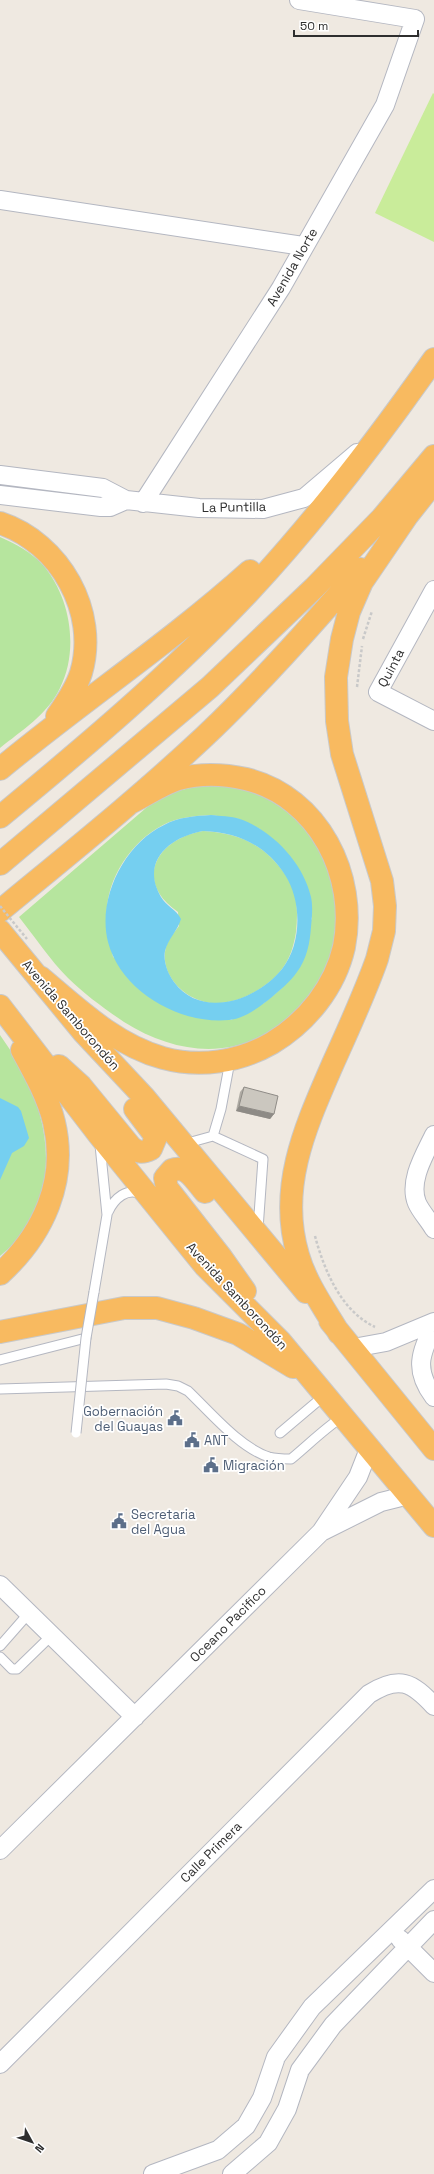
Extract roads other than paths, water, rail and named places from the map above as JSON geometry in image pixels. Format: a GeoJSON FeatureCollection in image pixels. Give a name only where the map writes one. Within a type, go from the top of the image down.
{"type":"FeatureCollection","features":[{"type":"Feature","properties":{"kind":"highway"},"geometry":{"type":"LineString","coordinates":[[0,817],[102,733],[182,659],[248,592],[331,498],[386,427],[434,359]]}},
{"type":"Feature","properties":{"kind":"highway"},"geometry":{"type":"LineString","coordinates":[[0,864],[210,687],[314,588],[382,518],[434,456]]}},
{"type":"Feature","properties":{"kind":"highway"},"geometry":{"type":"LineString","coordinates":[[346,1340],[313,1290],[298,1255],[293,1230],[292,1184],[302,1139],[367,987],[378,959],[384,931],[385,906],[382,881],[342,754],[337,721],[336,677],[347,618],[359,588],[408,516],[434,482]]}},
{"type":"Feature","properties":{"kind":"highway"},"geometry":{"type":"LineString","coordinates":[[0,769],[50,727],[213,605],[331,498]]}},
{"type":"Feature","properties":{"kind":"highway"},"geometry":{"type":"LineString","coordinates":[[0,911],[130,803],[210,731],[302,636],[408,516]]}},
{"type":"Feature","properties":{"kind":"highway"},"geometry":{"type":"LineString","coordinates":[[0,523],[21,533],[51,555],[64,571],[81,608],[85,650],[81,673],[72,695],[50,727]]}},
{"type":"Feature","properties":{"kind":"highway"},"geometry":{"type":"LineString","coordinates":[[40,977],[102,1028],[142,1050],[164,1058],[188,1062],[230,1061],[266,1047],[287,1034],[306,1017],[323,996],[335,972],[343,948],[347,921],[346,898],[339,866],[323,834],[310,816],[296,803],[274,789],[257,782],[216,774],[177,779],[130,803]]}},
{"type":"Feature","properties":{"kind":"highway","name":"Avenida Samborondón"},"geometry":{"type":"LineString","coordinates":[[0,931],[21,944],[40,977],[84,1033],[144,1097],[300,1284],[434,1449]]}},
{"type":"Feature","properties":{"kind":"highway"},"geometry":{"type":"LineString","coordinates":[[0,1007],[45,1098],[54,1121],[58,1155],[57,1173],[53,1193],[45,1217],[25,1248],[0,1274]]}},
{"type":"Feature","properties":{"kind":"highway","name":"Avenida Samborondón"},"geometry":{"type":"LineString","coordinates":[[0,1007],[26,1038],[99,1135],[205,1266],[280,1341],[324,1396],[434,1526]]}},
{"type":"Feature","properties":{"kind":"highway"},"geometry":{"type":"LineString","coordinates":[[26,1038],[81,1086],[132,1147],[138,1152],[145,1152],[151,1149],[156,1138],[153,1132],[132,1106],[84,1033]]}},
{"type":"Feature","properties":{"kind":"highway"},"geometry":{"type":"LineString","coordinates":[[280,1341],[221,1257],[167,1188],[165,1178],[168,1174],[177,1168],[187,1171],[244,1238],[300,1284]]}},
{"type":"Feature","properties":{"kind":"highway"},"geometry":{"type":"LineString","coordinates":[[0,1332],[124,1308],[157,1308],[194,1318],[238,1334],[308,1375]]}},
{"type":"Feature","properties":{"kind":"street","name":"Avenida Norte"},"geometry":{"type":"LineString","coordinates":[[135,501],[281,288],[303,246],[385,105],[414,19],[299,0]]}},
{"type":"Feature","properties":{"kind":"street"},"geometry":{"type":"LineString","coordinates":[[0,200],[303,246]]}},
{"type":"Feature","properties":{"kind":"street","name":"La Puntilla"},"geometry":{"type":"LineString","coordinates":[[0,475],[102,488],[135,501],[198,508],[263,509],[294,502],[304,498],[386,427]]}},
{"type":"Feature","properties":{"kind":"street","name":"La Puntilla"},"geometry":{"type":"LineString","coordinates":[[0,495],[101,507],[110,507],[135,501]]}},
{"type":"Feature","properties":{"kind":"street","name":"Quinta"},"geometry":{"type":"LineString","coordinates":[[434,590],[378,692],[434,721]]}},
{"type":"Feature","properties":{"kind":"street"},"geometry":{"type":"LineString","coordinates":[[434,1135],[420,1164],[415,1193],[417,1203],[434,1228]]}},
{"type":"Feature","properties":{"kind":"street"},"geometry":{"type":"LineString","coordinates":[[346,1340],[386,1342],[434,1324]]}},
{"type":"Feature","properties":{"kind":"street"},"geometry":{"type":"LineString","coordinates":[[434,1324],[422,1353],[420,1362],[422,1374],[434,1397]]}},
{"type":"Feature","properties":{"kind":"street","name":"Oceano Pacifico"},"geometry":{"type":"LineString","coordinates":[[0,1850],[321,1532],[358,1477],[369,1449]]}},
{"type":"Feature","properties":{"kind":"street","name":"Oceano Pacifico"},"geometry":{"type":"LineString","coordinates":[[321,1532],[381,1502],[408,1495]]}},
{"type":"Feature","properties":{"kind":"street"},"geometry":{"type":"LineString","coordinates":[[0,1585],[135,1717]]}},
{"type":"Feature","properties":{"kind":"street","name":"Calle Primera"},"geometry":{"type":"LineString","coordinates":[[0,2064],[369,1694],[381,1686],[406,1683],[418,1689],[434,1706]]}},
{"type":"Feature","properties":{"kind":"street"},"geometry":{"type":"LineString","coordinates":[[153,2174],[218,2150],[246,2126],[262,2098],[276,2057],[312,2007],[434,1889]]}},
{"type":"Feature","properties":{"kind":"street"},"geometry":{"type":"LineString","coordinates":[[232,2174],[268,2143],[287,2109],[300,2070],[333,2024],[434,1920]]}},
{"type":"Feature","properties":{"kind":"street"},"geometry":{"type":"LineString","coordinates":[[391,1930],[434,1973]]}},
{"type":"Feature","properties":{"kind":"street"},"geometry":{"type":"LineString","coordinates":[[297,2028],[319,2044]]}},
{"type":"Feature","properties":{"kind":"lane"},"geometry":{"type":"LineString","coordinates":[[213,1136],[221,1109],[230,1061]]}},
{"type":"Feature","properties":{"kind":"lane"},"geometry":{"type":"LineString","coordinates":[[99,1135],[107,1215]]}},
{"type":"Feature","properties":{"kind":"lane"},"geometry":{"type":"LineString","coordinates":[[183,1144],[213,1136],[263,1159],[258,1234]]}},
{"type":"Feature","properties":{"kind":"lane"},"geometry":{"type":"LineString","coordinates":[[76,1433],[86,1338],[107,1215],[113,1202],[118,1196],[133,1192],[140,1193],[151,1199]]}},
{"type":"Feature","properties":{"kind":"lane"},"geometry":{"type":"LineString","coordinates":[[0,1360],[86,1338]]}},
{"type":"Feature","properties":{"kind":"lane"},"geometry":{"type":"LineString","coordinates":[[0,1389],[166,1384],[178,1386],[188,1391],[253,1450],[270,1458],[291,1459],[317,1438],[326,1427],[342,1417]]}},
{"type":"Feature","properties":{"kind":"lane"},"geometry":{"type":"LineString","coordinates":[[280,1433],[324,1396]]}},
{"type":"Feature","properties":{"kind":"lane"},"geometry":{"type":"LineString","coordinates":[[0,1646],[29,1614]]}},
{"type":"Feature","properties":{"kind":"lane"},"geometry":{"type":"LineString","coordinates":[[0,1658],[12,1669],[17,1669],[52,1635]]}},
{"type":"Feature","properties":{"kind":"water"},"geometry":{"type":"Polygon","coordinates":[[[211,815],[240,819],[264,831],[275,840],[294,861],[301,872],[312,900],[311,933],[309,944],[306,956],[297,972],[282,989],[268,1001],[246,1015],[229,1020],[211,1020],[192,1017],[173,1011],[155,1002],[139,990],[126,976],[115,960],[108,942],[106,925],[106,908],[110,891],[117,874],[137,845],[150,834],[169,822],[187,817],[211,815]],[[203,831],[191,834],[170,845],[156,862],[154,872],[155,884],[161,897],[181,919],[178,927],[168,942],[165,951],[165,964],[168,972],[174,982],[186,994],[199,1000],[214,1003],[244,997],[259,989],[271,980],[289,959],[296,935],[297,922],[295,897],[291,885],[285,875],[269,856],[260,848],[239,837],[203,831]]]}},
{"type":"Feature","properties":{"kind":"water"},"geometry":{"type":"Polygon","coordinates":[[[0,1098],[18,1107],[21,1111],[29,1138],[24,1146],[12,1153],[0,1180],[0,1098]]]}},
{"type":"Feature","properties":{"kind":"place","name":"Gobernación del Guayas"},"geometry":{"type":"Point","coordinates":[175,1418]}},
{"type":"Feature","properties":{"kind":"place","name":"ANT"},"geometry":{"type":"Point","coordinates":[192,1440]}},
{"type":"Feature","properties":{"kind":"place","name":"Migración"},"geometry":{"type":"Point","coordinates":[211,1465]}},
{"type":"Feature","properties":{"kind":"place","name":"Secretaria del Agua"},"geometry":{"type":"Point","coordinates":[119,1521]}}]}
